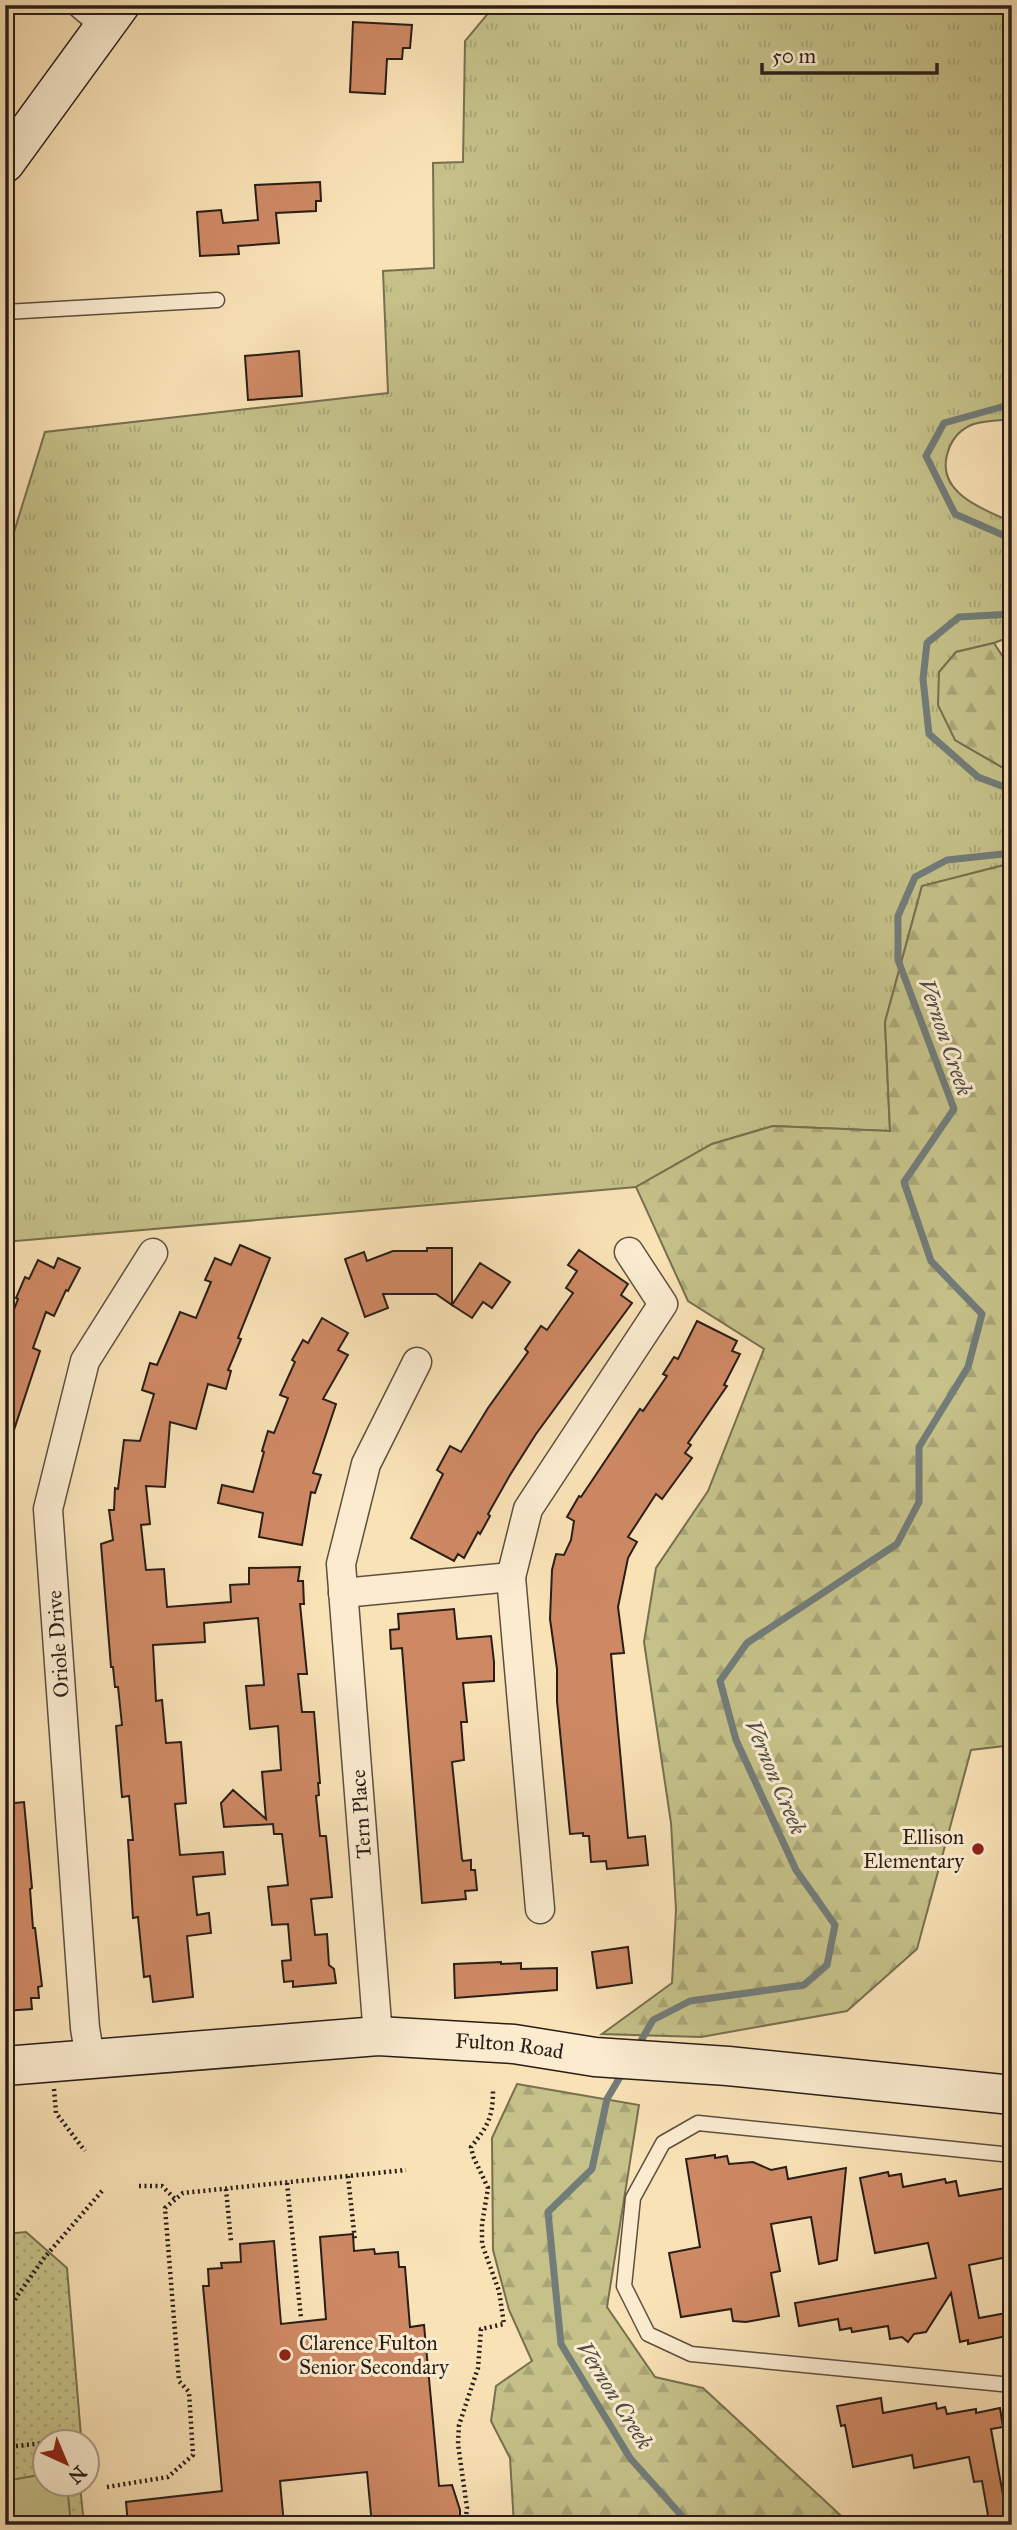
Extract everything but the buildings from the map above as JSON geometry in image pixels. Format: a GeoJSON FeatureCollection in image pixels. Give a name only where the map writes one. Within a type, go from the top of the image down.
{"type":"FeatureCollection","features":[{"type":"Feature","properties":{"kind":"street"},"geometry":{"type":"LineString","coordinates":[[5,163],[103,12]]}},
{"type":"Feature","properties":{"kind":"street"},"geometry":{"type":"LineString","coordinates":[[540,1909],[511,1577],[528,1509],[663,1304],[629,1252]]}},
{"type":"Feature","properties":{"kind":"street","name":"Oriole Drive"},"geometry":{"type":"LineString","coordinates":[[90,2058],[85,2028],[48,1509],[85,1361],[153,1253]]}},
{"type":"Feature","properties":{"kind":"street","name":"Tern Place"},"geometry":{"type":"LineString","coordinates":[[378,2036],[341,1564],[366,1464],[417,1362]]}},
{"type":"Feature","properties":{"kind":"street"},"geometry":{"type":"LineString","coordinates":[[344,1593],[511,1577]]}},
{"type":"Feature","properties":{"kind":"street","name":"Fulton Road"},"geometry":{"type":"LineString","coordinates":[[5,2066],[378,2036],[514,2044],[595,2057],[728,2066],[1012,2095]]}},
{"type":"Feature","properties":{"kind":"lane"},"geometry":{"type":"LineString","coordinates":[[5,312],[217,300]]}},
{"type":"Feature","properties":{"kind":"lane"},"geometry":{"type":"LineString","coordinates":[[1012,2155],[698,2123],[663,2143],[633,2198],[625,2286],[648,2334],[691,2354],[1012,2385]]}},
{"type":"Feature","properties":{"kind":"path"},"geometry":{"type":"LineString","coordinates":[[53,2085],[56,2113],[85,2151]]}},
{"type":"Feature","properties":{"kind":"path"},"geometry":{"type":"LineString","coordinates":[[465,2525],[467,2508],[458,2444],[459,2425],[478,2368],[481,2329],[504,2324],[499,2291],[482,2244],[482,2224],[488,2188],[471,2147],[488,2126],[493,2110],[493,2090]]}},
{"type":"Feature","properties":{"kind":"path"},"geometry":{"type":"LineString","coordinates":[[107,2487],[168,2477],[194,2455],[189,2392],[179,2381],[165,2208],[183,2193],[407,2170]]}},
{"type":"Feature","properties":{"kind":"path"},"geometry":{"type":"LineString","coordinates":[[348,2176],[355,2241]]}},
{"type":"Feature","properties":{"kind":"path"},"geometry":{"type":"LineString","coordinates":[[287,2183],[301,2318]]}},
{"type":"Feature","properties":{"kind":"path"},"geometry":{"type":"LineString","coordinates":[[139,2186],[162,2186],[176,2200]]}},
{"type":"Feature","properties":{"kind":"path"},"geometry":{"type":"LineString","coordinates":[[226,2189],[232,2241]]}},
{"type":"Feature","properties":{"kind":"path"},"geometry":{"type":"LineString","coordinates":[[5,2313],[44,2259],[102,2191]]}},
{"type":"Feature","properties":{"kind":"path"},"geometry":{"type":"LineString","coordinates":[[5,2447],[32,2444]]}},
{"type":"Feature","properties":{"kind":"green space"},"geometry":{"type":"Polygon","coordinates":[[[495,5],[1012,5],[1012,419],[973,424],[965,428],[950,446],[946,468],[949,480],[965,498],[976,506],[1012,522],[1012,636],[956,652],[955,740],[1012,773],[1012,863],[922,886],[885,1022],[890,1131],[773,1126],[712,1144],[636,1187],[5,1242],[5,561],[45,432],[388,393],[383,271],[434,268],[433,163],[463,162],[465,41],[495,5]]]}},
{"type":"Feature","properties":{"kind":"green space"},"geometry":{"type":"Polygon","coordinates":[[[994,643],[1012,671],[1012,773],[955,740],[938,705],[939,672],[956,652],[994,643]]]}},
{"type":"Feature","properties":{"kind":"green space"},"geometry":{"type":"Polygon","coordinates":[[[1012,863],[1012,1745],[971,1750],[917,1949],[847,2011],[701,2037],[602,2034],[672,1983],[676,1910],[671,1823],[644,1642],[656,1568],[708,1491],[764,1349],[688,1301],[636,1187],[712,1144],[773,1126],[890,1131],[885,1022],[922,886],[1012,863]]]}},
{"type":"Feature","properties":{"kind":"green space"},"geometry":{"type":"Polygon","coordinates":[[[517,2084],[639,2105],[607,2307],[655,2377],[703,2388],[851,2525],[514,2525],[510,2458],[491,2421],[496,2386],[532,2361],[509,2310],[493,2250],[492,2138],[517,2084]]]}},
{"type":"Feature","properties":{"kind":"green space"},"geometry":{"type":"Polygon","coordinates":[[[26,2232],[67,2268],[80,2428],[32,2428],[32,2498],[81,2498],[84,2525],[5,2525],[5,2234],[26,2232]]]}},
{"type":"Feature","properties":{"kind":"green space"},"geometry":{"type":"Polygon","coordinates":[[[32,2476],[32,2498],[68,2498],[71,2525],[5,2525],[5,2481],[32,2476]]]}},
{"type":"Feature","properties":{"kind":"waterway","name":"Vernon Creek"},"geometry":{"type":"LineString","coordinates":[[1012,404],[944,423],[926,456],[955,514],[1012,539]]}},
{"type":"Feature","properties":{"kind":"waterway","name":"Vernon Creek"},"geometry":{"type":"LineString","coordinates":[[1012,614],[959,617],[927,643],[923,679],[929,734],[978,777],[1012,790]]}},
{"type":"Feature","properties":{"kind":"waterway","name":"Vernon Creek"},"geometry":{"type":"LineString","coordinates":[[638,2046],[653,2020],[690,2001],[804,1985],[827,1965],[835,1925],[796,1870],[736,1740],[720,1681],[747,1643],[897,1544],[919,1502],[919,1447],[968,1367],[982,1314],[931,1261],[904,1182],[954,1109],[898,960],[898,916],[915,877],[947,860],[1012,853]]}},
{"type":"Feature","properties":{"kind":"waterway","name":"Vernon Creek"},"geometry":{"type":"LineString","coordinates":[[623,2072],[607,2099],[592,2169],[548,2212],[561,2344],[630,2458],[690,2525]]}},
{"type":"Feature","properties":{"kind":"place","name":"Ellison Elementary"},"geometry":{"type":"Point","coordinates":[978,1849]}},
{"type":"Feature","properties":{"kind":"place","name":"Clarence Fulton Senior Secondary"},"geometry":{"type":"Point","coordinates":[285,2355]}}]}
